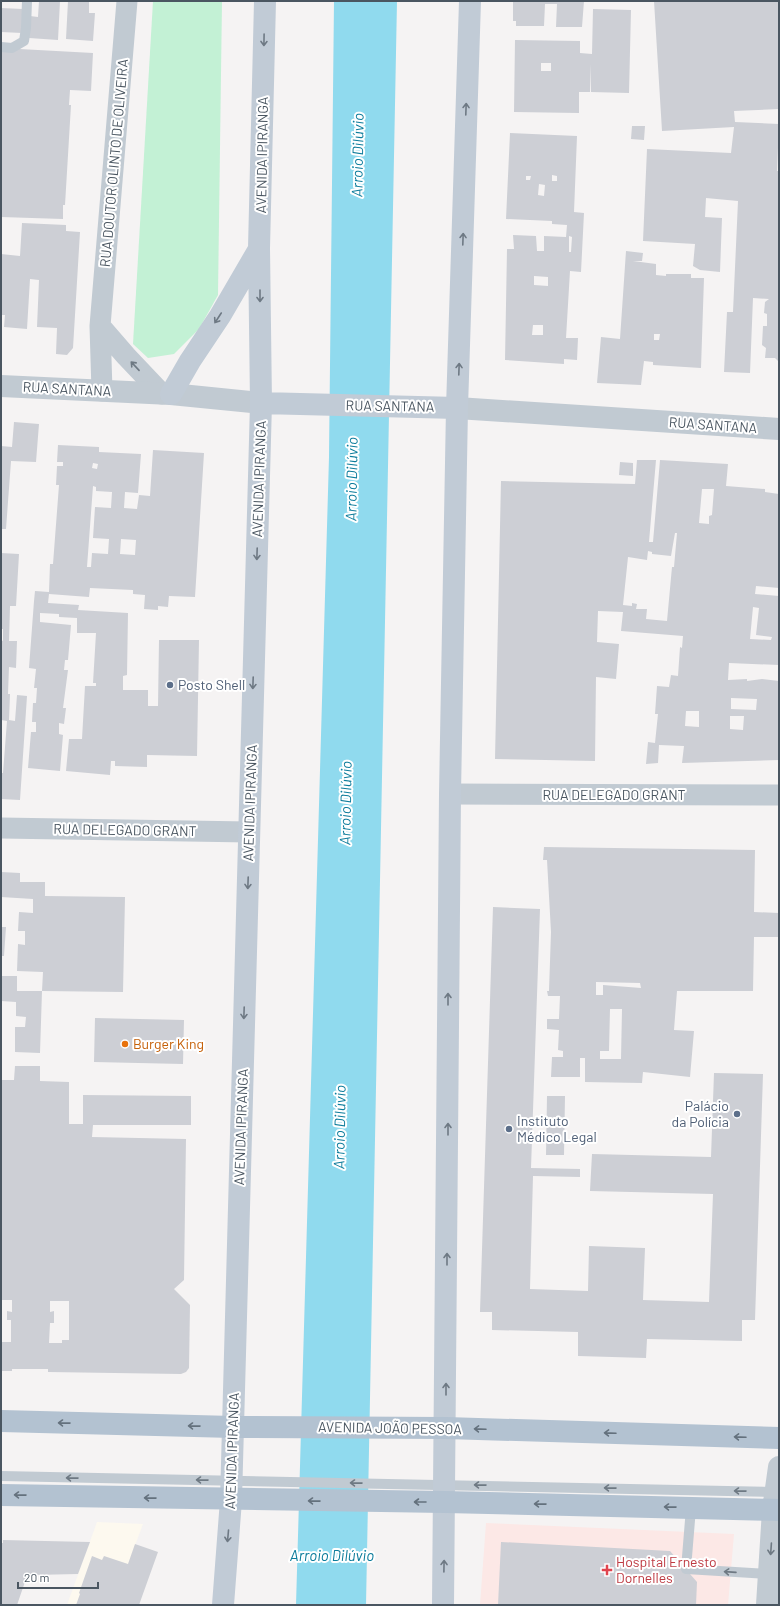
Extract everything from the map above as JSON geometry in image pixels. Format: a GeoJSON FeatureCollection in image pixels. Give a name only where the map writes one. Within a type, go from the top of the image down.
{"type":"FeatureCollection","features":[{"type":"Feature","properties":{"kind":"main road","name":"AVENIDA IPIRANGA"},"geometry":{"type":"LineString","coordinates":[[223,1605],[232,1490],[261,403],[259,248],[265,1]]}},
{"type":"Feature","properties":{"kind":"main road"},"geometry":{"type":"LineString","coordinates":[[444,1605],[450,794],[458,408],[470,1]]}},
{"type":"Feature","properties":{"kind":"main road"},"geometry":{"type":"LineString","coordinates":[[166,394],[220,316],[259,248]]}},
{"type":"Feature","properties":{"kind":"main road","name":"RUA SANTANA"},"geometry":{"type":"LineString","coordinates":[[261,403],[458,408]]}},
{"type":"Feature","properties":{"kind":"main road","name":"AVENIDA JOÃO PESSOA"},"geometry":{"type":"LineString","coordinates":[[1,1421],[233,1427],[446,1428],[779,1438]]}},
{"type":"Feature","properties":{"kind":"main road"},"geometry":{"type":"LineString","coordinates":[[1,1495],[232,1490],[445,1493],[691,1508],[777,1501]]}},
{"type":"Feature","properties":{"kind":"street","name":"RUA DOUTOR OLINTO DE OLIVEIRA"},"geometry":{"type":"LineString","coordinates":[[102,391],[100,326],[127,1]]}},
{"type":"Feature","properties":{"kind":"street"},"geometry":{"type":"LineString","coordinates":[[100,326],[126,356],[166,394]]}},
{"type":"Feature","properties":{"kind":"street","name":"RUA SANTANA"},"geometry":{"type":"LineString","coordinates":[[1,386],[166,394],[261,403]]}},
{"type":"Feature","properties":{"kind":"street","name":"RUA SANTANA"},"geometry":{"type":"LineString","coordinates":[[458,408],[779,429]]}},
{"type":"Feature","properties":{"kind":"street","name":"RUA DELEGADO GRANT"},"geometry":{"type":"LineString","coordinates":[[450,794],[779,795]]}},
{"type":"Feature","properties":{"kind":"street","name":"RUA DELEGADO GRANT"},"geometry":{"type":"LineString","coordinates":[[1,828],[249,832]]}},
{"type":"Feature","properties":{"kind":"street"},"geometry":{"type":"LineString","coordinates":[[767,1605],[779,1467]]}},
{"type":"Feature","properties":{"kind":"lane"},"geometry":{"type":"LineString","coordinates":[[1,47],[12,48],[24,41],[27,1]]}},
{"type":"Feature","properties":{"kind":"lane"},"geometry":{"type":"LineString","coordinates":[[1,1476],[232,1490]]}},
{"type":"Feature","properties":{"kind":"lane"},"geometry":{"type":"LineString","coordinates":[[445,1493],[777,1501]]}},
{"type":"Feature","properties":{"kind":"lane"},"geometry":{"type":"LineString","coordinates":[[691,1508],[686,1569],[769,1574]]}},
{"type":"Feature","properties":{"kind":"shaded area"},"geometry":{"type":"Polygon","coordinates":[[[97,1522],[143,1524],[113,1605],[67,1605],[97,1522]]]}},
{"type":"Feature","properties":{"kind":"shaded area","name":"Hospital Ernesto Dornelles"},"geometry":{"type":"Polygon","coordinates":[[[486,1523],[734,1534],[728,1605],[480,1605],[486,1523]]]}},
{"type":"Feature","properties":{"kind":"green space"},"geometry":{"type":"Polygon","coordinates":[[[153,1],[222,1],[218,295],[199,329],[174,354],[148,358],[133,344],[153,1]]]}},
{"type":"Feature","properties":{"kind":"water","name":"Arroio Dilúvio"},"geometry":{"type":"Polygon","coordinates":[[[334,1],[397,1],[366,1605],[296,1605],[329,457],[334,1]]]}},
{"type":"Feature","properties":{"kind":"building"},"geometry":{"type":"Polygon","coordinates":[[[39,1],[60,1],[58,40],[29,38],[30,16],[38,17],[39,1]]]}},
{"type":"Feature","properties":{"kind":"building"},"geometry":{"type":"Polygon","coordinates":[[[68,1],[89,1],[89,13],[95,13],[93,41],[66,39],[68,1]]]}},
{"type":"Feature","properties":{"kind":"building"},"geometry":{"type":"Polygon","coordinates":[[[513,1],[584,1],[582,27],[556,27],[557,4],[545,4],[544,26],[516,26],[516,21],[513,21],[513,1]]]}},
{"type":"Feature","properties":{"kind":"building"},"geometry":{"type":"Polygon","coordinates":[[[654,1],[779,1],[779,109],[734,111],[735,122],[779,124],[777,171],[779,171],[779,362],[775,358],[765,358],[766,348],[762,345],[763,326],[767,326],[767,314],[764,313],[765,302],[769,299],[753,298],[750,373],[724,372],[727,312],[733,312],[738,201],[706,198],[705,217],[722,218],[720,272],[700,270],[693,266],[695,244],[643,241],[647,149],[731,153],[734,127],[662,131],[654,1]]]}},
{"type":"Feature","properties":{"kind":"building"},"geometry":{"type":"Polygon","coordinates":[[[1,8],[23,9],[22,33],[1,32],[1,8]]]}},
{"type":"Feature","properties":{"kind":"building"},"geometry":{"type":"Polygon","coordinates":[[[593,9],[631,10],[629,93],[591,92],[591,64],[590,92],[579,92],[579,113],[514,112],[515,40],[580,41],[580,53],[592,54],[593,9]],[[541,63],[541,71],[551,71],[551,63],[541,63]]]}},
{"type":"Feature","properties":{"kind":"building"},"geometry":{"type":"Polygon","coordinates":[[[1,48],[93,53],[91,91],[70,90],[69,105],[71,105],[63,219],[1,217],[1,48]]]}},
{"type":"Feature","properties":{"kind":"building"},"geometry":{"type":"Polygon","coordinates":[[[632,126],[645,126],[644,140],[631,139],[632,126]]]}},
{"type":"Feature","properties":{"kind":"building"},"geometry":{"type":"Polygon","coordinates":[[[510,133],[577,136],[574,212],[584,213],[581,272],[570,271],[566,338],[578,338],[577,360],[564,359],[564,364],[505,360],[507,249],[514,249],[513,235],[536,236],[537,251],[544,251],[544,236],[566,237],[567,225],[552,224],[552,221],[506,219],[510,133]],[[552,175],[552,181],[557,181],[557,176],[552,175]],[[526,176],[526,180],[530,180],[531,176],[526,176]],[[539,184],[538,195],[544,196],[545,185],[539,184]],[[569,236],[569,252],[571,252],[572,237],[569,236]],[[534,276],[534,285],[548,286],[548,277],[534,276]],[[533,325],[532,335],[543,335],[543,325],[533,325]]]}},
{"type":"Feature","properties":{"kind":"building"},"geometry":{"type":"Polygon","coordinates":[[[22,223],[66,225],[66,231],[80,232],[73,348],[67,355],[56,354],[57,328],[37,327],[39,280],[30,279],[27,329],[4,327],[5,315],[1,315],[1,254],[20,256],[22,223]]]}},
{"type":"Feature","properties":{"kind":"building"},"geometry":{"type":"Polygon","coordinates":[[[626,251],[643,253],[642,261],[633,261],[656,264],[656,275],[666,276],[666,274],[691,274],[691,278],[704,278],[701,368],[653,365],[653,362],[644,361],[641,385],[597,383],[601,337],[620,339],[626,251]],[[654,334],[654,340],[659,340],[660,334],[654,334]]]}},
{"type":"Feature","properties":{"kind":"building"},"geometry":{"type":"Polygon","coordinates":[[[14,422],[39,424],[36,462],[11,461],[6,529],[1,529],[1,446],[12,447],[14,422]]]}},
{"type":"Feature","properties":{"kind":"building"},"geometry":{"type":"Polygon","coordinates":[[[58,445],[99,447],[99,452],[141,454],[138,493],[125,492],[124,508],[137,509],[139,495],[150,496],[153,450],[204,453],[195,597],[169,596],[168,607],[158,606],[158,610],[144,609],[145,595],[133,594],[133,590],[90,588],[89,597],[49,594],[48,603],[79,605],[78,610],[128,613],[127,675],[123,676],[123,690],[148,690],[148,706],[158,706],[159,640],[199,640],[197,756],[147,755],[147,767],[115,766],[115,761],[111,761],[110,775],[66,771],[69,739],[82,739],[85,686],[96,686],[96,683],[93,683],[96,633],[77,633],[77,618],[59,617],[59,614],[40,613],[40,622],[71,625],[68,660],[65,660],[64,670],[68,670],[63,708],[66,708],[64,724],[59,723],[59,734],[63,735],[60,771],[28,768],[31,732],[36,732],[36,722],[32,722],[33,703],[36,703],[37,688],[34,688],[36,669],[29,668],[34,601],[35,591],[49,592],[50,564],[53,564],[59,485],[56,485],[57,466],[63,466],[63,462],[57,462],[58,445]],[[93,463],[92,468],[97,469],[98,464],[93,463]],[[93,486],[87,567],[91,567],[92,553],[108,554],[109,539],[93,538],[95,507],[111,508],[112,492],[96,491],[96,487],[93,486]],[[121,539],[120,554],[135,555],[136,540],[121,539]]]}},
{"type":"Feature","properties":{"kind":"building"},"geometry":{"type":"Polygon","coordinates":[[[637,460],[656,460],[649,542],[653,542],[660,460],[728,464],[726,486],[765,489],[765,492],[779,494],[779,588],[756,586],[755,594],[779,596],[779,665],[729,663],[728,680],[747,679],[747,681],[762,679],[779,681],[779,760],[682,763],[684,746],[659,745],[658,763],[646,764],[648,742],[655,743],[658,714],[655,714],[657,686],[669,687],[671,675],[678,676],[680,647],[682,648],[683,636],[621,631],[623,612],[598,611],[597,642],[619,644],[616,679],[596,677],[595,761],[495,759],[501,481],[635,484],[637,460]],[[702,489],[699,523],[709,524],[709,516],[712,515],[714,489],[702,489]],[[675,533],[671,556],[652,554],[652,552],[648,551],[647,560],[628,557],[623,605],[632,606],[632,603],[637,604],[636,609],[647,609],[646,619],[667,621],[677,533],[675,533]],[[753,607],[750,639],[771,640],[772,637],[756,635],[759,608],[753,607]],[[731,698],[731,709],[756,710],[757,699],[731,698]],[[686,711],[685,726],[699,727],[699,711],[686,711]],[[730,716],[730,729],[743,730],[744,716],[730,716]]]}},
{"type":"Feature","properties":{"kind":"building"},"geometry":{"type":"Polygon","coordinates":[[[620,462],[633,463],[633,476],[619,475],[620,462]]]}},
{"type":"Feature","properties":{"kind":"building"},"geometry":{"type":"Polygon","coordinates":[[[1,553],[19,554],[16,606],[10,606],[9,641],[17,641],[16,668],[9,667],[8,694],[10,694],[9,720],[15,721],[17,695],[27,696],[20,800],[1,799],[1,773],[3,773],[7,721],[1,720],[1,640],[3,641],[3,629],[1,629],[1,553]]]}},
{"type":"Feature","properties":{"kind":"building"},"geometry":{"type":"Polygon","coordinates":[[[544,847],[755,850],[754,912],[779,913],[779,937],[754,937],[753,991],[677,991],[674,1030],[694,1031],[690,1077],[643,1072],[642,1083],[585,1082],[585,1058],[580,1058],[580,1077],[551,1077],[552,1057],[563,1057],[563,1051],[558,1050],[559,1030],[547,1029],[547,1019],[559,1019],[560,996],[548,996],[547,991],[549,991],[551,932],[547,860],[543,860],[544,847]],[[596,982],[596,995],[603,995],[603,985],[641,988],[640,983],[596,982]],[[610,1009],[609,1051],[600,1051],[600,1059],[621,1059],[622,1009],[610,1009]]]}},
{"type":"Feature","properties":{"kind":"building"},"geometry":{"type":"Polygon","coordinates":[[[1,872],[20,873],[20,882],[45,882],[45,896],[125,897],[123,992],[42,991],[43,972],[17,971],[18,944],[25,945],[25,931],[18,931],[19,912],[33,913],[33,899],[1,897],[1,872]]]}},
{"type":"Feature","properties":{"kind":"building","name":"Palácio da Polícia"},"geometry":{"type":"Polygon","coordinates":[[[493,907],[540,909],[531,1168],[580,1169],[580,1177],[533,1176],[530,1289],[588,1291],[589,1246],[645,1248],[643,1300],[709,1302],[713,1194],[590,1191],[592,1154],[711,1157],[714,1073],[763,1074],[755,1320],[742,1320],[742,1341],[647,1339],[646,1358],[578,1356],[578,1332],[492,1330],[492,1312],[480,1312],[493,907]]]}},
{"type":"Feature","properties":{"kind":"building"},"geometry":{"type":"Polygon","coordinates":[[[1,927],[6,927],[4,956],[1,956],[1,927]]]}},
{"type":"Feature","properties":{"kind":"building"},"geometry":{"type":"Polygon","coordinates":[[[1,976],[17,976],[17,991],[42,991],[40,1053],[15,1052],[15,1027],[25,1027],[26,1017],[16,1016],[16,1002],[1,1001],[1,976]]]}},
{"type":"Feature","properties":{"kind":"building"},"geometry":{"type":"Polygon","coordinates":[[[95,1018],[184,1020],[183,1064],[94,1062],[95,1018]]]}},
{"type":"Feature","properties":{"kind":"building"},"geometry":{"type":"Polygon","coordinates":[[[15,1066],[40,1066],[40,1081],[69,1082],[69,1124],[83,1124],[83,1095],[191,1096],[191,1125],[93,1125],[92,1137],[186,1139],[184,1280],[174,1289],[190,1305],[189,1368],[186,1372],[181,1374],[48,1372],[48,1369],[12,1369],[12,1371],[1,1371],[1,1342],[11,1342],[11,1320],[7,1320],[7,1311],[12,1312],[12,1300],[1,1300],[1,1080],[14,1080],[15,1066]],[[50,1301],[50,1312],[54,1311],[54,1323],[50,1323],[49,1343],[62,1343],[62,1340],[69,1340],[69,1301],[50,1301]]]}},
{"type":"Feature","properties":{"kind":"building"},"geometry":{"type":"Polygon","coordinates":[[[547,1096],[565,1096],[564,1155],[546,1155],[547,1096]]]}},
{"type":"Feature","properties":{"kind":"building"},"geometry":{"type":"Polygon","coordinates":[[[3,1540],[90,1542],[78,1574],[33,1575],[32,1578],[27,1576],[17,1605],[1,1605],[1,1543],[3,1543],[3,1540]]]}},
{"type":"Feature","properties":{"kind":"building"},"geometry":{"type":"Polygon","coordinates":[[[501,1542],[670,1551],[697,1582],[696,1605],[498,1605],[501,1542]]]}},
{"type":"Feature","properties":{"kind":"building"},"geometry":{"type":"Polygon","coordinates":[[[135,1544],[158,1552],[139,1605],[76,1605],[92,1556],[102,1560],[104,1556],[128,1564],[135,1544]]]}},
{"type":"Feature","properties":{"kind":"place","name":"Posto Shell"},"geometry":{"type":"Point","coordinates":[170,685]}},
{"type":"Feature","properties":{"kind":"place","name":"Burger King"},"geometry":{"type":"Point","coordinates":[125,1044]}},
{"type":"Feature","properties":{"kind":"place","name":"Palácio da Polícia"},"geometry":{"type":"Point","coordinates":[737,1114]}},
{"type":"Feature","properties":{"kind":"place","name":"Instituto Médico Legal"},"geometry":{"type":"Point","coordinates":[509,1129]}},
{"type":"Feature","properties":{"kind":"place","name":"Hospital Ernesto Dornelles"},"geometry":{"type":"Point","coordinates":[607,1570]}}]}
